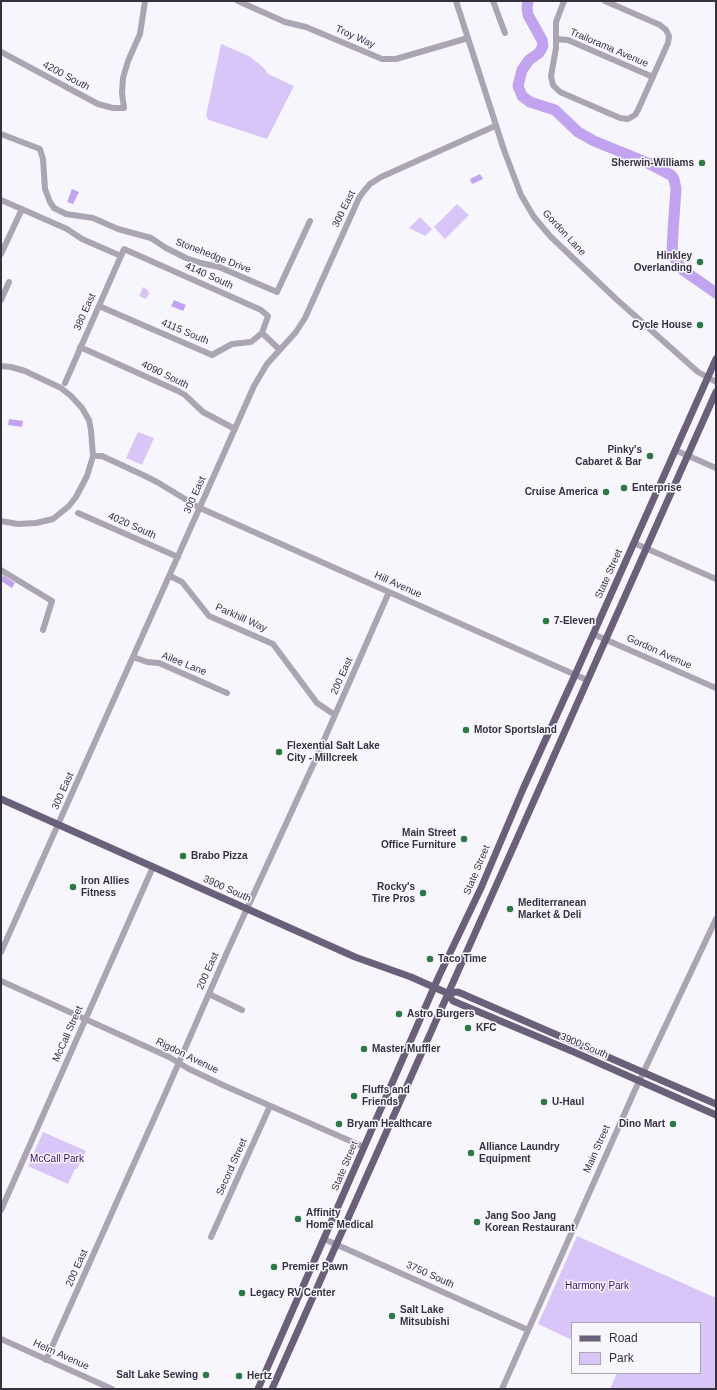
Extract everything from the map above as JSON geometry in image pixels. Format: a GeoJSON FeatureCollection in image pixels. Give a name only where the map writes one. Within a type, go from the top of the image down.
{"type":"FeatureCollection","features":[{"type":"Feature","properties":{"kind":"main road","name":"State Street"},"geometry":{"type":"LineString","coordinates":[[258,1389],[434,987],[481,888],[523,789],[716,359]]}},
{"type":"Feature","properties":{"kind":"main road"},"geometry":{"type":"LineString","coordinates":[[272,1389],[335,1244],[716,392]]}},
{"type":"Feature","properties":{"kind":"main road","name":"3900 South"},"geometry":{"type":"LineString","coordinates":[[1,799],[355,957],[434,987],[447,993],[453,1001],[716,1115]]}},
{"type":"Feature","properties":{"kind":"main road","name":"3900 South"},"geometry":{"type":"LineString","coordinates":[[447,993],[458,992],[716,1104]]}},
{"type":"Feature","properties":{"kind":"street","name":"4200 South"},"geometry":{"type":"LineString","coordinates":[[1,52],[98,104],[113,108],[124,108],[122,93],[123,78],[128,61],[140,34],[145,1]]}},
{"type":"Feature","properties":{"kind":"street","name":"Troy Way"},"geometry":{"type":"LineString","coordinates":[[238,1],[285,22],[310,28],[382,59],[396,59],[468,38]]}},
{"type":"Feature","properties":{"kind":"street","name":"Gordon Lane"},"geometry":{"type":"LineString","coordinates":[[456,1],[495,126],[522,195],[534,217],[559,245],[615,298],[698,372],[716,382]]}},
{"type":"Feature","properties":{"kind":"street"},"geometry":{"type":"LineString","coordinates":[[492,1],[505,33]]}},
{"type":"Feature","properties":{"kind":"street"},"geometry":{"type":"LineString","coordinates":[[564,1],[556,22],[556,38],[551,76],[552,84],[556,89],[620,118],[628,119],[634,116],[638,110],[668,43],[668,34],[660,25],[605,1]]}},
{"type":"Feature","properties":{"kind":"street","name":"Trailorama Avenue"},"geometry":{"type":"LineString","coordinates":[[556,38],[568,40],[653,77]]}},
{"type":"Feature","properties":{"kind":"street","name":"300 East"},"geometry":{"type":"LineString","coordinates":[[2,949],[261,372],[279,349],[296,332],[305,318],[355,206],[370,184],[381,177],[495,126]]}},
{"type":"Feature","properties":{"kind":"street","name":"Stonehedge Drive"},"geometry":{"type":"LineString","coordinates":[[1,134],[40,149],[43,159],[45,189],[54,208],[66,214],[93,218],[118,229],[150,238],[186,258],[201,264],[219,267],[277,292],[310,220]]}},
{"type":"Feature","properties":{"kind":"street"},"geometry":{"type":"LineString","coordinates":[[1,200],[121,256]]}},
{"type":"Feature","properties":{"kind":"street"},"geometry":{"type":"LineString","coordinates":[[1,254],[22,209]]}},
{"type":"Feature","properties":{"kind":"street","name":"380 East"},"geometry":{"type":"LineString","coordinates":[[65,383],[124,249]]}},
{"type":"Feature","properties":{"kind":"street","name":"4140 South"},"geometry":{"type":"LineString","coordinates":[[124,249],[261,310],[268,316],[262,333]]}},
{"type":"Feature","properties":{"kind":"street"},"geometry":{"type":"LineString","coordinates":[[1,300],[9,282]]}},
{"type":"Feature","properties":{"kind":"street","name":"4115 South"},"geometry":{"type":"LineString","coordinates":[[99,306],[212,355],[232,344],[251,342],[262,333]]}},
{"type":"Feature","properties":{"kind":"street"},"geometry":{"type":"LineString","coordinates":[[262,333],[279,349]]}},
{"type":"Feature","properties":{"kind":"street","name":"4090 South"},"geometry":{"type":"LineString","coordinates":[[80,347],[178,391],[203,412],[235,429]]}},
{"type":"Feature","properties":{"kind":"street"},"geometry":{"type":"LineString","coordinates":[[1,366],[25,371],[55,385],[71,396],[82,408],[89,420],[92,435],[93,456],[87,476],[76,497],[69,506],[53,519],[36,523],[18,524],[1,521]]}},
{"type":"Feature","properties":{"kind":"street"},"geometry":{"type":"LineString","coordinates":[[675,450],[716,468]]}},
{"type":"Feature","properties":{"kind":"street","name":"Hill Avenue"},"geometry":{"type":"LineString","coordinates":[[93,456],[102,456],[143,474],[200,508],[587,680]]}},
{"type":"Feature","properties":{"kind":"street","name":"4020 South"},"geometry":{"type":"LineString","coordinates":[[78,513],[178,557]]}},
{"type":"Feature","properties":{"kind":"street"},"geometry":{"type":"LineString","coordinates":[[634,543],[716,579]]}},
{"type":"Feature","properties":{"kind":"street"},"geometry":{"type":"LineString","coordinates":[[1,570],[52,602],[43,630]]}},
{"type":"Feature","properties":{"kind":"street","name":"Parkhill Way"},"geometry":{"type":"LineString","coordinates":[[170,576],[182,582],[209,616],[273,644],[317,703],[335,716]]}},
{"type":"Feature","properties":{"kind":"street","name":"200 East"},"geometry":{"type":"LineString","coordinates":[[46,1360],[335,716],[389,592]]}},
{"type":"Feature","properties":{"kind":"street","name":"Gordon Avenue"},"geometry":{"type":"LineString","coordinates":[[593,634],[716,688]]}},
{"type":"Feature","properties":{"kind":"street","name":"Ailee Lane"},"geometry":{"type":"LineString","coordinates":[[134,657],[147,662],[161,664],[227,693]]}},
{"type":"Feature","properties":{"kind":"street","name":"McCall Street"},"geometry":{"type":"LineString","coordinates":[[1,1210],[153,867]]}},
{"type":"Feature","properties":{"kind":"street","name":"Main Street"},"geometry":{"type":"LineString","coordinates":[[502,1389],[639,1081],[716,919]]}},
{"type":"Feature","properties":{"kind":"street","name":"Rigdon Avenue"},"geometry":{"type":"LineString","coordinates":[[1,981],[364,1148]]}},
{"type":"Feature","properties":{"kind":"street"},"geometry":{"type":"LineString","coordinates":[[209,994],[242,1010]]}},
{"type":"Feature","properties":{"kind":"street","name":"Secord Street"},"geometry":{"type":"LineString","coordinates":[[211,1237],[270,1106]]}},
{"type":"Feature","properties":{"kind":"street","name":"3750 South"},"geometry":{"type":"LineString","coordinates":[[324,1239],[528,1330]]}},
{"type":"Feature","properties":{"kind":"street","name":"Helm Avenue"},"geometry":{"type":"LineString","coordinates":[[1,1339],[112,1389]]}},
{"type":"Feature","properties":{"kind":"green space"},"geometry":{"type":"Polygon","coordinates":[[[221,44],[249,56],[264,68],[268,74],[294,86],[267,139],[209,120],[206,116],[221,44]]]}},
{"type":"Feature","properties":{"kind":"green space"},"geometry":{"type":"Polygon","coordinates":[[[457,204],[469,215],[445,239],[434,227],[457,204]]]}},
{"type":"Feature","properties":{"kind":"green space"},"geometry":{"type":"Polygon","coordinates":[[[420,217],[432,229],[425,236],[409,228],[420,217]]]}},
{"type":"Feature","properties":{"kind":"green space"},"geometry":{"type":"Polygon","coordinates":[[[143,287],[148,290],[149,294],[146,299],[139,296],[143,287]]]}},
{"type":"Feature","properties":{"kind":"green space"},"geometry":{"type":"Polygon","coordinates":[[[138,432],[154,438],[142,465],[126,458],[138,432]]]}},
{"type":"Feature","properties":{"kind":"green space","name":"McCall Park"},"geometry":{"type":"Polygon","coordinates":[[[43,1132],[86,1151],[68,1184],[28,1166],[43,1132]]]}},
{"type":"Feature","properties":{"kind":"green space","name":"Harmony Park"},"geometry":{"type":"Polygon","coordinates":[[[577,1236],[716,1298],[716,1389],[610,1389],[617,1374],[701,1374],[701,1322],[571,1322],[571,1340],[538,1324],[577,1236]]]}},
{"type":"Feature","properties":{"kind":"shaded area"},"geometry":{"type":"Polygon","coordinates":[[[480,174],[483,179],[472,184],[470,179],[480,174]]]}},
{"type":"Feature","properties":{"kind":"shaded area"},"geometry":{"type":"Polygon","coordinates":[[[72,189],[79,192],[73,204],[67,202],[72,189]]]}},
{"type":"Feature","properties":{"kind":"shaded area"},"geometry":{"type":"Polygon","coordinates":[[[174,300],[186,305],[183,311],[171,306],[174,300]]]}},
{"type":"Feature","properties":{"kind":"shaded area"},"geometry":{"type":"Polygon","coordinates":[[[9,419],[23,421],[22,427],[8,425],[9,419]]]}},
{"type":"Feature","properties":{"kind":"shaded area"},"geometry":{"type":"Polygon","coordinates":[[[3,575],[15,583],[12,588],[1,581],[3,575]]]}},
{"type":"Feature","properties":{"kind":"waterway"},"geometry":{"type":"LineString","coordinates":[[528,1],[528,15],[542,40],[543,46],[539,53],[529,60],[522,70],[518,86],[522,96],[530,102],[555,110],[578,132],[594,141],[648,163],[671,175],[674,179],[676,189],[672,253],[683,270],[716,293]]}},
{"type":"Feature","properties":{"kind":"place","name":"Sherwin-Williams"},"geometry":{"type":"Point","coordinates":[702,163]}},
{"type":"Feature","properties":{"kind":"place","name":"Hinkley Overlanding"},"geometry":{"type":"Point","coordinates":[700,262]}},
{"type":"Feature","properties":{"kind":"place","name":"Cycle House"},"geometry":{"type":"Point","coordinates":[700,325]}},
{"type":"Feature","properties":{"kind":"place","name":"Pinky's Cabaret & Bar"},"geometry":{"type":"Point","coordinates":[650,456]}},
{"type":"Feature","properties":{"kind":"place","name":"Enterprise"},"geometry":{"type":"Point","coordinates":[624,488]}},
{"type":"Feature","properties":{"kind":"place","name":"Cruise America"},"geometry":{"type":"Point","coordinates":[606,492]}},
{"type":"Feature","properties":{"kind":"place","name":"7-Eleven"},"geometry":{"type":"Point","coordinates":[546,621]}},
{"type":"Feature","properties":{"kind":"place","name":"Motor Sportsland"},"geometry":{"type":"Point","coordinates":[466,730]}},
{"type":"Feature","properties":{"kind":"place","name":"Flexential Salt Lake City - Millcreek"},"geometry":{"type":"Point","coordinates":[279,752]}},
{"type":"Feature","properties":{"kind":"place","name":"Main Street Office Furniture"},"geometry":{"type":"Point","coordinates":[464,839]}},
{"type":"Feature","properties":{"kind":"place","name":"Brabo Pizza"},"geometry":{"type":"Point","coordinates":[183,856]}},
{"type":"Feature","properties":{"kind":"place","name":"Iron Allies Fitness"},"geometry":{"type":"Point","coordinates":[73,887]}},
{"type":"Feature","properties":{"kind":"place","name":"Rocky's Tire Pros"},"geometry":{"type":"Point","coordinates":[423,893]}},
{"type":"Feature","properties":{"kind":"place","name":"Mediterranean Market & Deli"},"geometry":{"type":"Point","coordinates":[510,909]}},
{"type":"Feature","properties":{"kind":"place","name":"Taco Time"},"geometry":{"type":"Point","coordinates":[430,959]}},
{"type":"Feature","properties":{"kind":"place","name":"Astro Burgers"},"geometry":{"type":"Point","coordinates":[399,1014]}},
{"type":"Feature","properties":{"kind":"place","name":"KFC"},"geometry":{"type":"Point","coordinates":[468,1028]}},
{"type":"Feature","properties":{"kind":"place","name":"Master Muffler"},"geometry":{"type":"Point","coordinates":[364,1049]}},
{"type":"Feature","properties":{"kind":"place","name":"Fluffs and Friends"},"geometry":{"type":"Point","coordinates":[354,1096]}},
{"type":"Feature","properties":{"kind":"place","name":"U-Haul"},"geometry":{"type":"Point","coordinates":[544,1102]}},
{"type":"Feature","properties":{"kind":"place","name":"Bryam Healthcare"},"geometry":{"type":"Point","coordinates":[339,1124]}},
{"type":"Feature","properties":{"kind":"place","name":"Dino Mart"},"geometry":{"type":"Point","coordinates":[673,1124]}},
{"type":"Feature","properties":{"kind":"place","name":"Alliance Laundry Equipment"},"geometry":{"type":"Point","coordinates":[471,1153]}},
{"type":"Feature","properties":{"kind":"place","name":"Affinity Home Medical"},"geometry":{"type":"Point","coordinates":[298,1219]}},
{"type":"Feature","properties":{"kind":"place","name":"Jang Soo Jang Korean Restaurant"},"geometry":{"type":"Point","coordinates":[477,1222]}},
{"type":"Feature","properties":{"kind":"place","name":"Premier Pawn"},"geometry":{"type":"Point","coordinates":[274,1267]}},
{"type":"Feature","properties":{"kind":"place","name":"Legacy RV Center"},"geometry":{"type":"Point","coordinates":[242,1293]}},
{"type":"Feature","properties":{"kind":"place","name":"Salt Lake Mitsubishi"},"geometry":{"type":"Point","coordinates":[392,1316]}},
{"type":"Feature","properties":{"kind":"place","name":"Salt Lake Sewing"},"geometry":{"type":"Point","coordinates":[206,1375]}},
{"type":"Feature","properties":{"kind":"place","name":"Hertz"},"geometry":{"type":"Point","coordinates":[239,1376]}}]}
